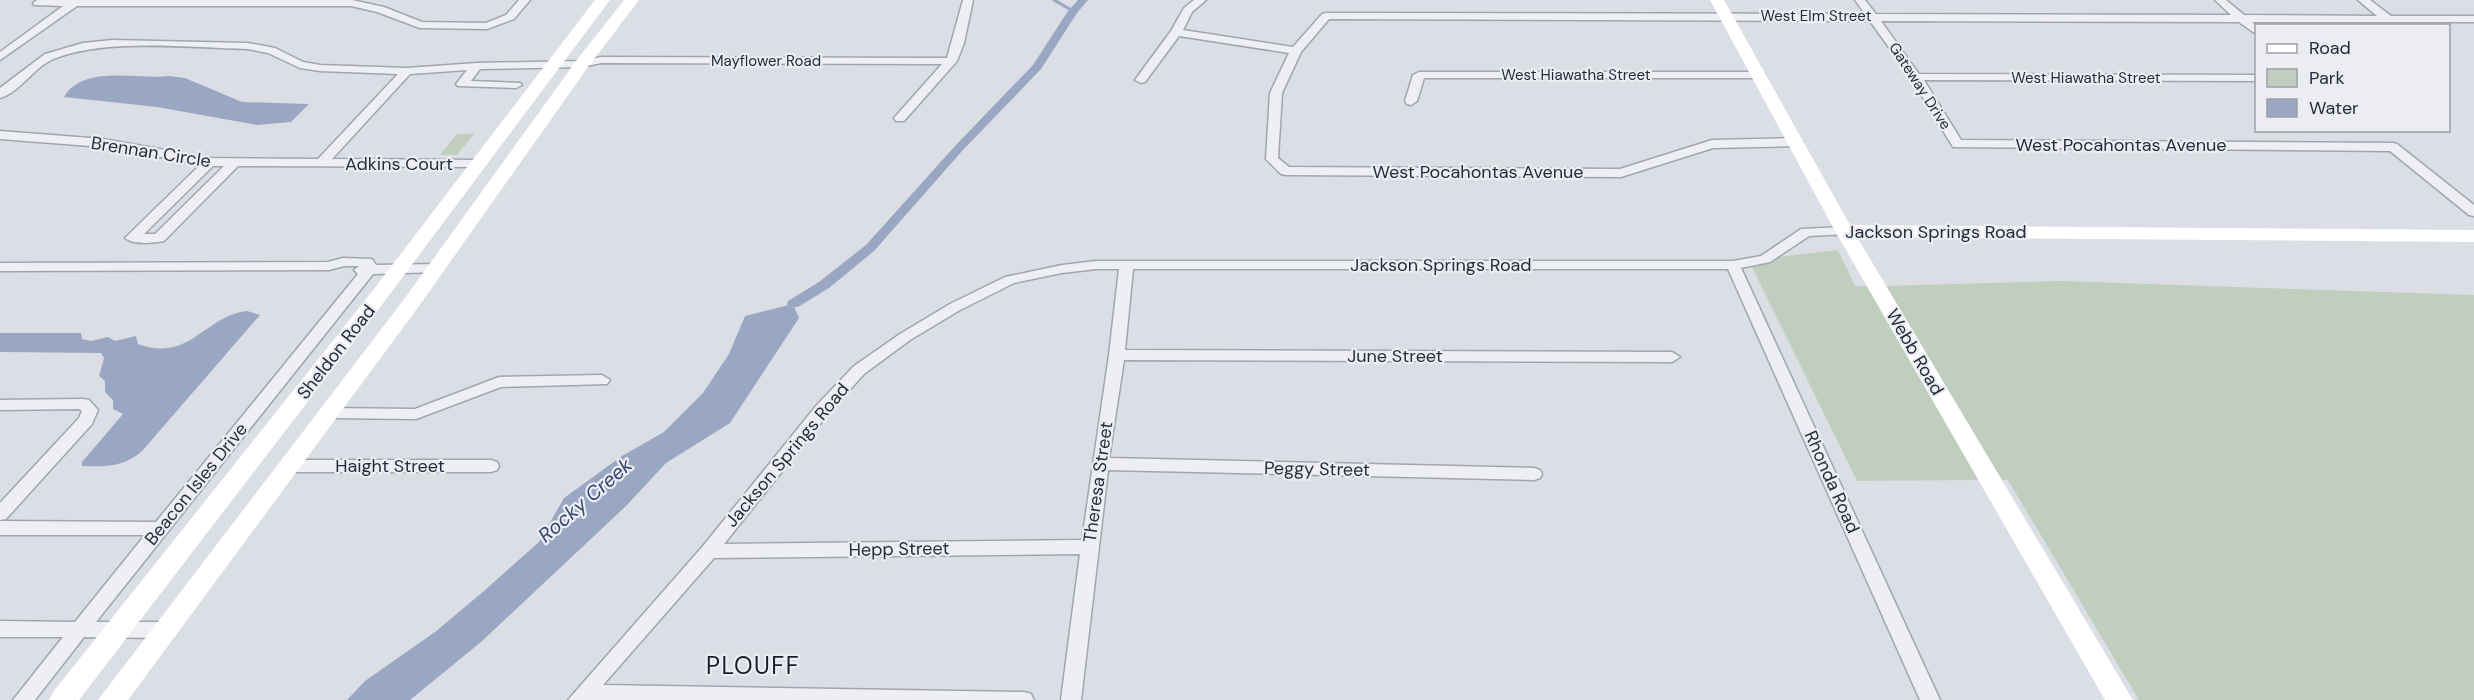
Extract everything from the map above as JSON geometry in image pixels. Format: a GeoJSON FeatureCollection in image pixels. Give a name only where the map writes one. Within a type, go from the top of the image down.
{"type":"FeatureCollection","features":[{"type":"Feature","properties":{"kind":"main road","name":"Sheldon Road"},"geometry":{"type":"LineString","coordinates":[[63,700],[401,268],[603,0]]}},
{"type":"Feature","properties":{"kind":"main road","name":"Sheldon Road"},"geometry":{"type":"LineString","coordinates":[[112,700],[437,268],[582,64],[632,0]]}},
{"type":"Feature","properties":{"kind":"main road","name":"Webb Road"},"geometry":{"type":"LineString","coordinates":[[1717,0],[1844,231],[2119,700]]}},
{"type":"Feature","properties":{"kind":"main road","name":"Jackson Springs Road"},"geometry":{"type":"LineString","coordinates":[[1844,231],[2474,236]]}},
{"type":"Feature","properties":{"kind":"street"},"geometry":{"type":"LineString","coordinates":[[38,3],[218,1],[351,3],[380,9],[420,25],[487,26],[510,17],[525,0]]}},
{"type":"Feature","properties":{"kind":"street"},"geometry":{"type":"LineString","coordinates":[[900,118],[951,61],[958,43],[968,0]]}},
{"type":"Feature","properties":{"kind":"street"},"geometry":{"type":"LineString","coordinates":[[1141,80],[1176,32],[1188,10],[1201,0]]}},
{"type":"Feature","properties":{"kind":"street","name":"Gateway Drive"},"geometry":{"type":"LineString","coordinates":[[1860,0],[1916,77],[1957,144]]}},
{"type":"Feature","properties":{"kind":"street"},"geometry":{"type":"LineString","coordinates":[[2220,0],[2255,30]]}},
{"type":"Feature","properties":{"kind":"street"},"geometry":{"type":"LineString","coordinates":[[2363,0],[2390,20]]}},
{"type":"Feature","properties":{"kind":"street"},"geometry":{"type":"LineString","coordinates":[[0,57],[76,2]]}},
{"type":"Feature","properties":{"kind":"street","name":"West Elm Street"},"geometry":{"type":"LineString","coordinates":[[1296,51],[1326,16],[1873,16],[2474,20]]}},
{"type":"Feature","properties":{"kind":"street"},"geometry":{"type":"LineString","coordinates":[[1176,32],[1296,51]]}},
{"type":"Feature","properties":{"kind":"street"},"geometry":{"type":"LineString","coordinates":[[0,94],[49,56],[83,46],[112,43],[248,46],[271,50],[300,65],[320,68],[407,71],[477,66],[582,64]]}},
{"type":"Feature","properties":{"kind":"street","name":"West Pocahontas Avenue"},"geometry":{"type":"LineString","coordinates":[[1296,51],[1276,93],[1272,159],[1286,171],[1622,173],[1712,144],[1796,142]]}},
{"type":"Feature","properties":{"kind":"street","name":"Mayflower Road"},"geometry":{"type":"LineString","coordinates":[[582,64],[601,60],[951,61]]}},
{"type":"Feature","properties":{"kind":"street"},"geometry":{"type":"LineString","coordinates":[[477,66],[462,84],[516,85]]}},
{"type":"Feature","properties":{"kind":"street"},"geometry":{"type":"LineString","coordinates":[[321,163],[407,71]]}},
{"type":"Feature","properties":{"kind":"street","name":"West Hiawatha Street"},"geometry":{"type":"LineString","coordinates":[[1411,101],[1419,75],[1759,75]]}},
{"type":"Feature","properties":{"kind":"street","name":"West Hiawatha Street"},"geometry":{"type":"LineString","coordinates":[[1916,77],[2255,78]]}},
{"type":"Feature","properties":{"kind":"street","name":"Brennan Circle"},"geometry":{"type":"LineString","coordinates":[[0,135],[103,143],[210,162],[321,163]]}},
{"type":"Feature","properties":{"kind":"street","name":"West Pocahontas Avenue"},"geometry":{"type":"LineString","coordinates":[[1957,144],[2393,147],[2474,212]]}},
{"type":"Feature","properties":{"kind":"street"},"geometry":{"type":"LineString","coordinates":[[210,162],[132,238],[159,238],[234,163]]}},
{"type":"Feature","properties":{"kind":"street","name":"Adkins Court"},"geometry":{"type":"LineString","coordinates":[[321,163],[478,164]]}},
{"type":"Feature","properties":{"kind":"street","name":"Jackson Springs Road"},"geometry":{"type":"LineString","coordinates":[[581,696],[709,551],[822,410],[859,370],[905,337],[955,307],[1010,280],[1062,268],[1126,265],[1733,266],[1765,259],[1806,232],[1844,231]]}},
{"type":"Feature","properties":{"kind":"street","name":"Theresa Street"},"geometry":{"type":"LineString","coordinates":[[1071,700],[1100,464],[1117,355],[1126,265]]}},
{"type":"Feature","properties":{"kind":"street","name":"Rhonda Road"},"geometry":{"type":"LineString","coordinates":[[1733,266],[1930,700]]}},
{"type":"Feature","properties":{"kind":"street"},"geometry":{"type":"LineString","coordinates":[[0,267],[437,268]]}},
{"type":"Feature","properties":{"kind":"street","name":"Beacon Isles Drive"},"geometry":{"type":"LineString","coordinates":[[23,700],[370,268]]}},
{"type":"Feature","properties":{"kind":"street","name":"June Street"},"geometry":{"type":"LineString","coordinates":[[1117,355],[1672,357]]}},
{"type":"Feature","properties":{"kind":"street"},"geometry":{"type":"LineString","coordinates":[[329,413],[416,414],[499,382],[602,380]]}},
{"type":"Feature","properties":{"kind":"street"},"geometry":{"type":"LineString","coordinates":[[0,405],[83,404],[90,410],[86,420],[0,514]]}},
{"type":"Feature","properties":{"kind":"street","name":"Peggy Street"},"geometry":{"type":"LineString","coordinates":[[1100,464],[1534,474]]}},
{"type":"Feature","properties":{"kind":"street","name":"Haight Street"},"geometry":{"type":"LineString","coordinates":[[289,466],[491,466]]}},
{"type":"Feature","properties":{"kind":"street"},"geometry":{"type":"LineString","coordinates":[[0,528],[159,529]]}},
{"type":"Feature","properties":{"kind":"street","name":"Hepp Street"},"geometry":{"type":"LineString","coordinates":[[709,551],[1089,547]]}},
{"type":"Feature","properties":{"kind":"street"},"geometry":{"type":"LineString","coordinates":[[0,629],[164,630]]}},
{"type":"Feature","properties":{"kind":"street"},"geometry":{"type":"LineString","coordinates":[[581,696],[1024,700]]}},
{"type":"Feature","properties":{"kind":"green space"},"geometry":{"type":"Polygon","coordinates":[[[457,134],[474,134],[457,155],[440,155],[457,134]]]}},
{"type":"Feature","properties":{"kind":"green space"},"geometry":{"type":"Polygon","coordinates":[[[1838,250],[1855,286],[1870,286],[1983,480],[1857,481],[1752,267],[1769,263],[1778,257],[1838,250]]]}},
{"type":"Feature","properties":{"kind":"green space"},"geometry":{"type":"Polygon","coordinates":[[[2061,281],[2474,295],[2474,700],[2139,700],[2008,480],[1997,480],[1883,286],[2061,281]]]}},
{"type":"Feature","properties":{"kind":"water"},"geometry":{"type":"Polygon","coordinates":[[[169,76],[185,78],[242,102],[309,104],[291,122],[257,125],[157,107],[64,97],[84,80],[97,77],[169,76]]]}},
{"type":"Feature","properties":{"kind":"water"},"geometry":{"type":"Polygon","coordinates":[[[793,304],[799,318],[730,423],[666,463],[626,506],[481,642],[410,700],[347,700],[365,681],[435,632],[539,542],[564,498],[622,456],[664,432],[703,393],[729,354],[745,316],[793,304]]]}},
{"type":"Feature","properties":{"kind":"water"},"geometry":{"type":"Polygon","coordinates":[[[247,311],[260,315],[143,450],[129,460],[115,465],[82,466],[82,462],[123,414],[113,409],[113,400],[105,392],[105,381],[99,376],[104,358],[101,353],[0,352],[0,333],[81,333],[82,339],[91,341],[108,337],[115,341],[136,336],[138,344],[156,348],[171,348],[184,343],[219,321],[247,311]]]}},
{"type":"Feature","properties":{"kind":"waterway","name":"Rocky Creek"},"geometry":{"type":"LineString","coordinates":[[1054,0],[1073,11]]}},
{"type":"Feature","properties":{"kind":"waterway"},"geometry":{"type":"LineString","coordinates":[[793,304],[824,285],[870,248],[959,148],[1037,67],[1073,11],[1083,0]]}},
{"type":"Feature","properties":{"kind":"district","name":"PLOUFF"},"geometry":{"type":"Point","coordinates":[753,666]}}]}
